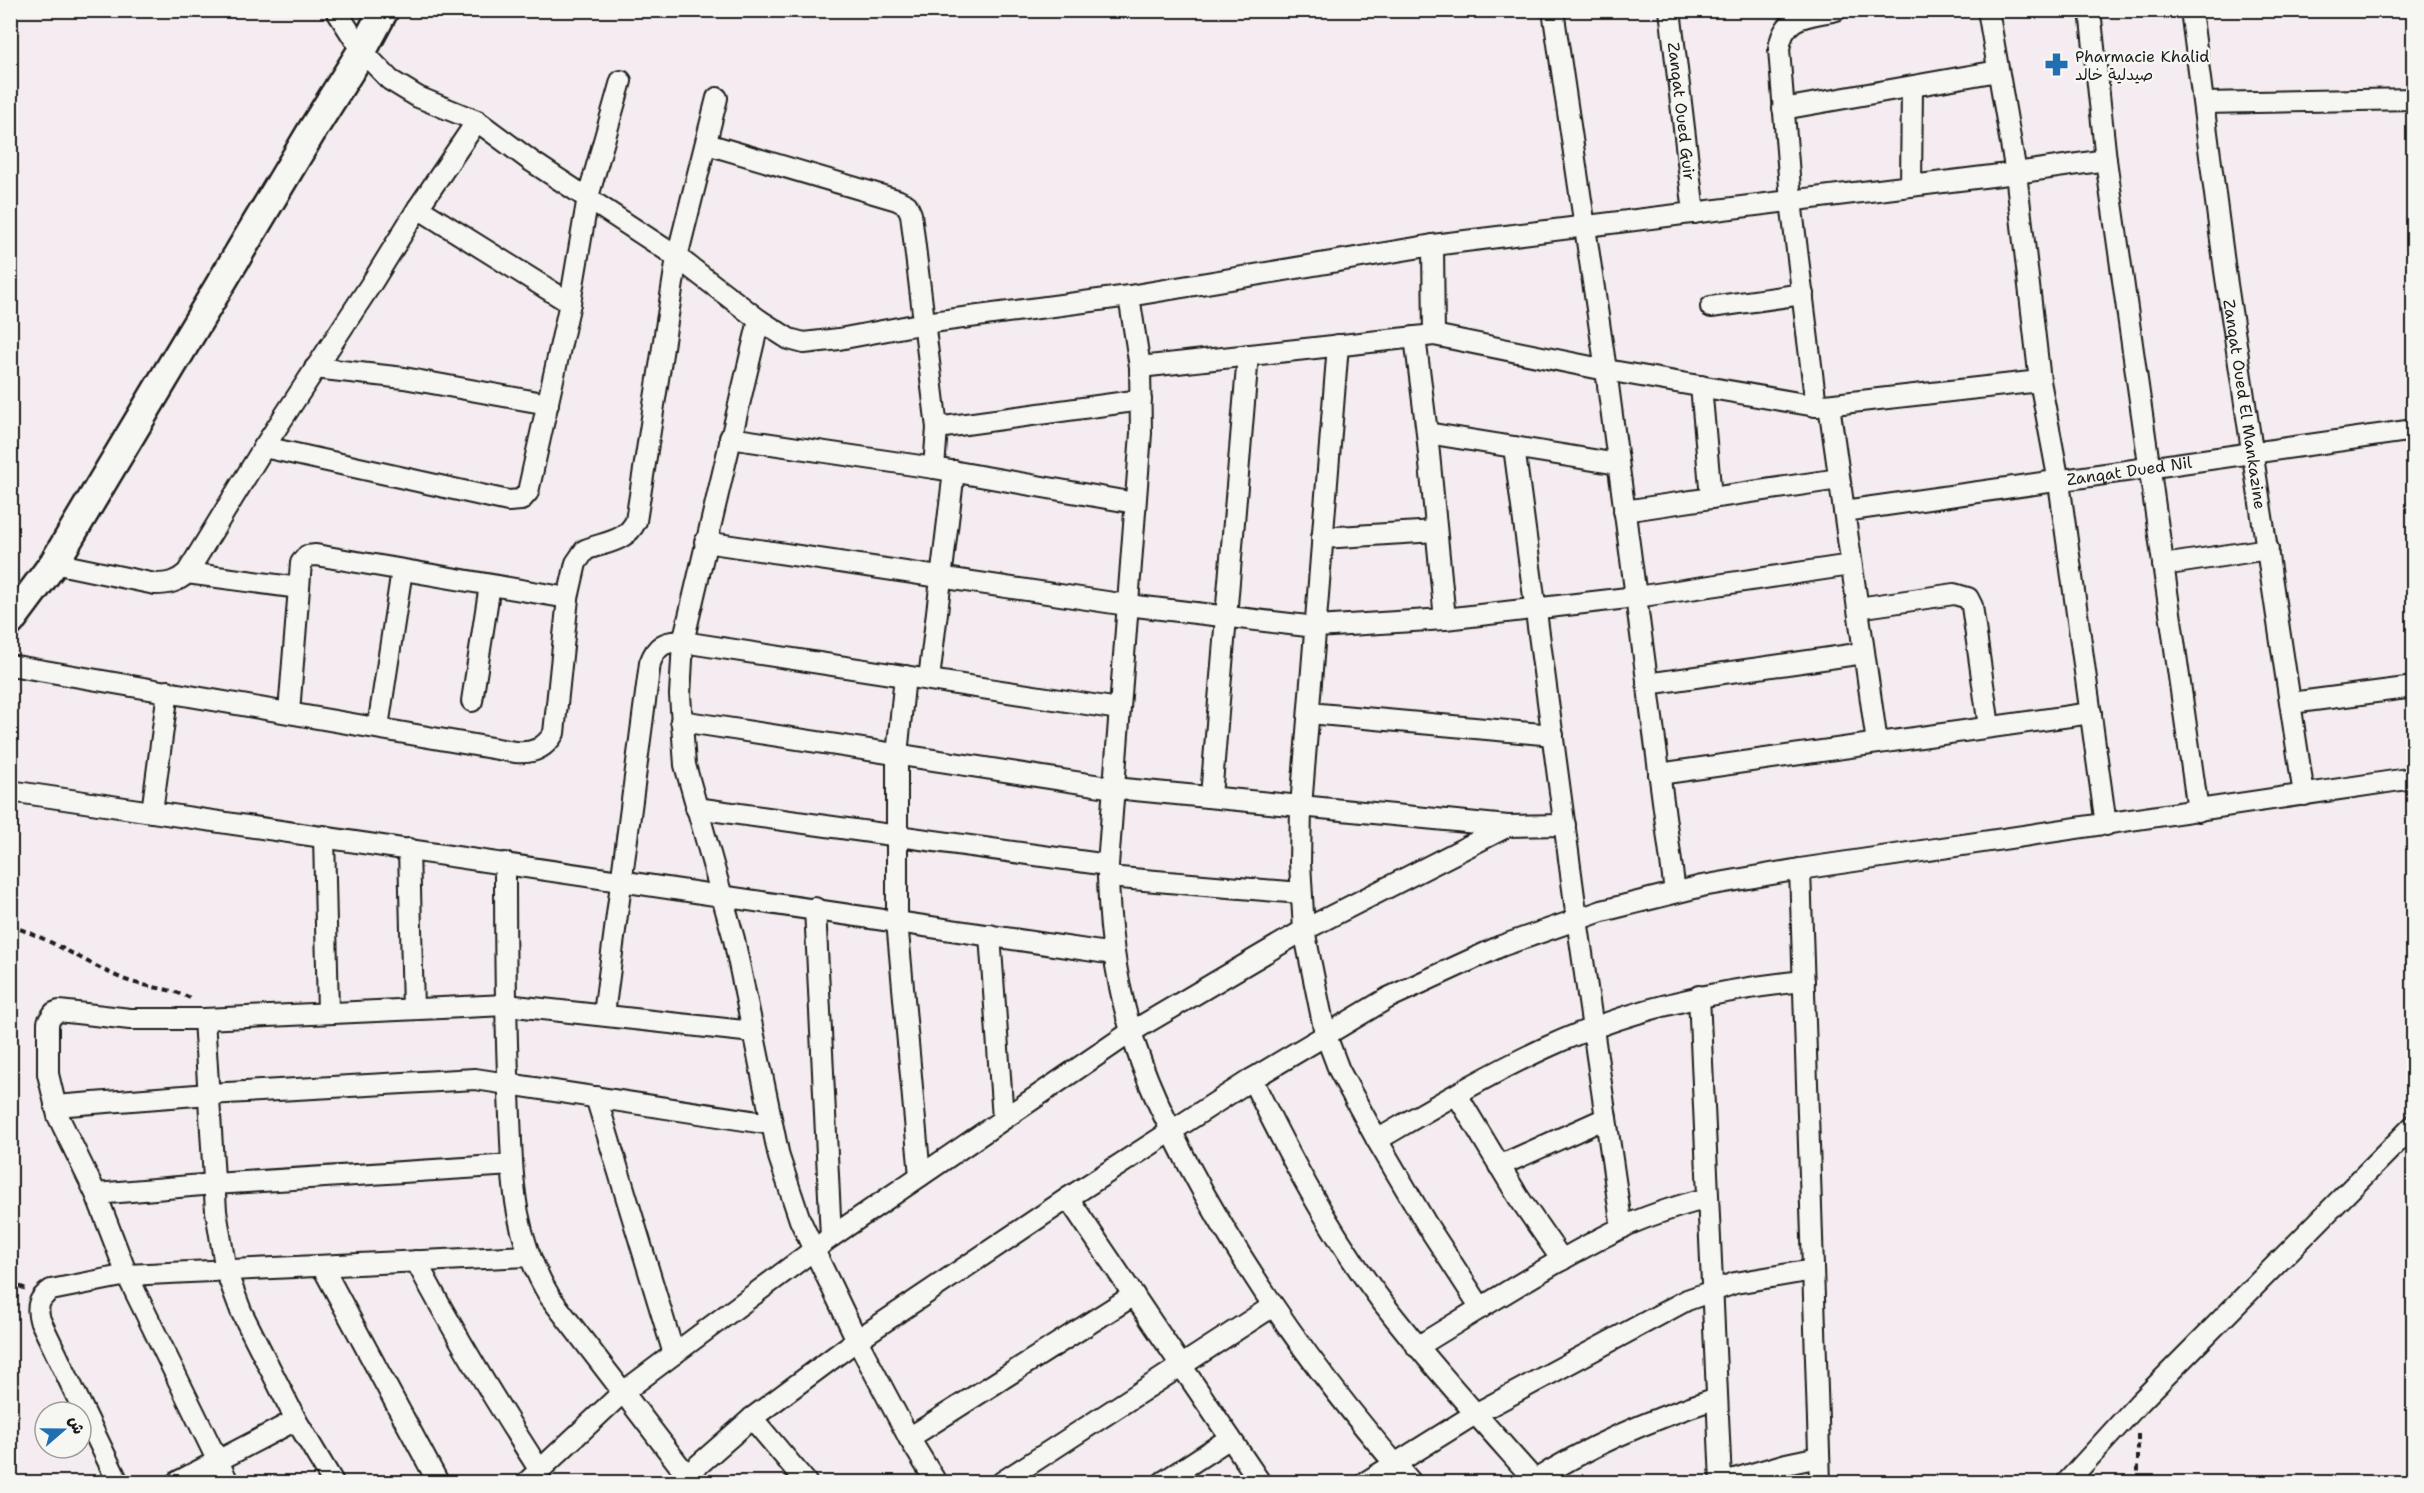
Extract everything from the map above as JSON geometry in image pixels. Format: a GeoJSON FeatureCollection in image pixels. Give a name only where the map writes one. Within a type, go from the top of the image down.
{"type":"FeatureCollection","features":[{"type":"Feature","properties":{"kind":"street"},"geometry":{"type":"LineString","coordinates":[[336,10],[362,51],[390,80],[418,97],[477,121],[531,161],[677,257],[759,320],[789,339],[804,343],[925,323],[1129,296],[1433,245],[2106,160]]}},
{"type":"Feature","properties":{"kind":"street"},"geometry":{"type":"LineString","coordinates":[[10,622],[54,562],[362,51],[384,10]]}},
{"type":"Feature","properties":{"kind":"street"},"geometry":{"type":"LineString","coordinates":[[1552,10],[1606,370],[1675,892]]}},
{"type":"Feature","properties":{"kind":"street","name":"Zanqat Oued Guir"},"geometry":{"type":"LineString","coordinates":[[1670,10],[1694,213]]}},
{"type":"Feature","properties":{"kind":"street"},"geometry":{"type":"LineString","coordinates":[[1836,10],[1795,20],[1786,26],[1781,36],[1779,49],[1791,201],[1803,294],[1822,405],[1839,479],[1877,743]]}},
{"type":"Feature","properties":{"kind":"street"},"geometry":{"type":"LineString","coordinates":[[1988,10],[2016,173],[2040,381],[2059,482],[2106,825]]}},
{"type":"Feature","properties":{"kind":"street"},"geometry":{"type":"LineString","coordinates":[[2090,10],[2106,160],[2198,811]]}},
{"type":"Feature","properties":{"kind":"street","name":"Zanqat Oued El Mankazine"},"geometry":{"type":"LineString","coordinates":[[2192,10],[2225,270],[2304,795]]}},
{"type":"Feature","properties":{"kind":"street"},"geometry":{"type":"LineString","coordinates":[[1783,110],[1998,71]]}},
{"type":"Feature","properties":{"kind":"street"},"geometry":{"type":"LineString","coordinates":[[264,447],[508,501],[520,500],[528,492],[570,303],[588,197],[621,81]]}},
{"type":"Feature","properties":{"kind":"street"},"geometry":{"type":"LineString","coordinates":[[1911,186],[1912,87]]}},
{"type":"Feature","properties":{"kind":"street"},"geometry":{"type":"LineString","coordinates":[[10,665],[524,753],[542,747],[554,733],[568,598],[576,563],[585,550],[622,539],[633,529],[636,521],[677,257],[717,98]]}},
{"type":"Feature","properties":{"kind":"street"},"geometry":{"type":"LineString","coordinates":[[2204,103],[2414,99]]}},
{"type":"Feature","properties":{"kind":"street"},"geometry":{"type":"LineString","coordinates":[[54,562],[155,584],[172,582],[187,573],[264,447],[418,208],[477,121]]}},
{"type":"Feature","properties":{"kind":"street"},"geometry":{"type":"LineString","coordinates":[[707,144],[897,200],[907,205],[911,214],[937,428],[934,468]]}},
{"type":"Feature","properties":{"kind":"street"},"geometry":{"type":"LineString","coordinates":[[418,208],[570,303]]}},
{"type":"Feature","properties":{"kind":"street"},"geometry":{"type":"LineString","coordinates":[[1433,245],[1425,336],[1427,432],[1445,619]]}},
{"type":"Feature","properties":{"kind":"street"},"geometry":{"type":"LineString","coordinates":[[1711,307],[1803,294]]}},
{"type":"Feature","properties":{"kind":"street"},"geometry":{"type":"LineString","coordinates":[[1129,296],[1140,367],[1141,400],[1108,871],[1114,954],[1131,1032],[1156,1099],[1171,1131],[1203,1191],[1273,1306],[1352,1413],[1410,1482]]}},
{"type":"Feature","properties":{"kind":"street"},"geometry":{"type":"LineString","coordinates":[[759,320],[683,642],[680,695],[685,765],[734,939],[771,1124],[789,1189],[814,1250],[857,1340],[909,1438],[936,1482]]}},
{"type":"Feature","properties":{"kind":"street"},"geometry":{"type":"LineString","coordinates":[[1140,367],[1425,336],[1606,370],[1822,405],[2040,381]]}},
{"type":"Feature","properties":{"kind":"street"},"geometry":{"type":"LineString","coordinates":[[1338,345],[1301,807],[1301,893],[1304,930],[1325,1034],[1340,1070],[1377,1140],[1427,1225],[1481,1308]]}},
{"type":"Feature","properties":{"kind":"street"},"geometry":{"type":"LineString","coordinates":[[1210,796],[1248,355]]}},
{"type":"Feature","properties":{"kind":"street"},"geometry":{"type":"LineString","coordinates":[[315,368],[404,378],[548,404]]}},
{"type":"Feature","properties":{"kind":"street"},"geometry":{"type":"LineString","coordinates":[[1701,386],[1711,498]]}},
{"type":"Feature","properties":{"kind":"street"},"geometry":{"type":"LineString","coordinates":[[937,428],[1141,400]]}},
{"type":"Feature","properties":{"kind":"street","name":"Zanqat Dued Nil"},"geometry":{"type":"LineString","coordinates":[[1844,511],[2414,430]]}},
{"type":"Feature","properties":{"kind":"street"},"geometry":{"type":"LineString","coordinates":[[1427,432],[1618,464]]}},
{"type":"Feature","properties":{"kind":"street"},"geometry":{"type":"LineString","coordinates":[[730,438],[954,471],[1135,504]]}},
{"type":"Feature","properties":{"kind":"street"},"geometry":{"type":"LineString","coordinates":[[1515,447],[1577,919],[1622,1228]]}},
{"type":"Feature","properties":{"kind":"street"},"geometry":{"type":"LineString","coordinates":[[929,680],[954,471]]}},
{"type":"Feature","properties":{"kind":"street"},"geometry":{"type":"LineString","coordinates":[[1624,512],[1839,479]]}},
{"type":"Feature","properties":{"kind":"street"},"geometry":{"type":"LineString","coordinates":[[1322,538],[1436,531]]}},
{"type":"Feature","properties":{"kind":"street"},"geometry":{"type":"LineString","coordinates":[[705,542],[1127,605],[1316,627],[1445,619],[1635,597],[1851,565]]}},
{"type":"Feature","properties":{"kind":"street"},"geometry":{"type":"LineString","coordinates":[[2163,565],[2268,549]]}},
{"type":"Feature","properties":{"kind":"street"},"geometry":{"type":"LineString","coordinates":[[289,712],[301,563],[307,556],[316,555],[568,598]]}},
{"type":"Feature","properties":{"kind":"street"},"geometry":{"type":"LineString","coordinates":[[378,727],[402,570]]}},
{"type":"Feature","properties":{"kind":"street"},"geometry":{"type":"LineString","coordinates":[[187,573],[299,588]]}},
{"type":"Feature","properties":{"kind":"street"},"geometry":{"type":"LineString","coordinates":[[472,702],[490,585]]}},
{"type":"Feature","properties":{"kind":"street"},"geometry":{"type":"LineString","coordinates":[[1858,608],[1954,594],[1968,598],[1972,606],[1989,727]]}},
{"type":"Feature","properties":{"kind":"street"},"geometry":{"type":"LineString","coordinates":[[604,1014],[650,663],[654,652],[662,645],[672,641],[683,642],[1119,709]]}},
{"type":"Feature","properties":{"kind":"street"},"geometry":{"type":"LineString","coordinates":[[1647,684],[1864,653]]}},
{"type":"Feature","properties":{"kind":"street"},"geometry":{"type":"LineString","coordinates":[[905,676],[897,755],[897,921],[920,1176]]}},
{"type":"Feature","properties":{"kind":"street"},"geometry":{"type":"LineString","coordinates":[[2291,703],[2414,687]]}},
{"type":"Feature","properties":{"kind":"street"},"geometry":{"type":"LineString","coordinates":[[152,812],[168,691]]}},
{"type":"Feature","properties":{"kind":"street"},"geometry":{"type":"LineString","coordinates":[[1309,713],[1553,735]]}},
{"type":"Feature","properties":{"kind":"street"},"geometry":{"type":"LineString","coordinates":[[1659,774],[2091,713]]}},
{"type":"Feature","properties":{"kind":"street"},"geometry":{"type":"LineString","coordinates":[[681,721],[1114,788],[1508,826],[1565,825]]}},
{"type":"Feature","properties":{"kind":"street"},"geometry":{"type":"LineString","coordinates":[[505,863],[506,1005],[512,1165],[516,1211],[528,1256],[550,1297],[686,1480],[752,1418],[857,1340],[1068,1198],[1251,1079],[1325,1034],[1388,998],[1501,946],[1577,919],[1675,892],[1800,869],[2414,778]]}},
{"type":"Feature","properties":{"kind":"street"},"geometry":{"type":"LineString","coordinates":[[10,791],[722,894],[1114,954]]}},
{"type":"Feature","properties":{"kind":"street"},"geometry":{"type":"LineString","coordinates":[[696,808],[897,836],[1108,871],[1301,893]]}},
{"type":"Feature","properties":{"kind":"street"},"geometry":{"type":"LineString","coordinates":[[416,1262],[533,1476],[622,1393],[831,1237],[1131,1032],[1304,930],[1508,826]]}},
{"type":"Feature","properties":{"kind":"street"},"geometry":{"type":"LineString","coordinates":[[324,837],[328,1012]]}},
{"type":"Feature","properties":{"kind":"street"},"geometry":{"type":"LineString","coordinates":[[409,849],[413,1009]]}},
{"type":"Feature","properties":{"kind":"street"},"geometry":{"type":"LineString","coordinates":[[1800,869],[1820,1482]]}},
{"type":"Feature","properties":{"kind":"street"},"geometry":{"type":"LineString","coordinates":[[815,908],[831,1237]]}},
{"type":"Feature","properties":{"kind":"street"},"geometry":{"type":"LineString","coordinates":[[990,935],[1004,1119]]}},
{"type":"Feature","properties":{"kind":"street"},"geometry":{"type":"LineString","coordinates":[[1377,1140],[1510,1065],[1593,1028],[1699,996],[1745,987],[1804,981]]}},
{"type":"Feature","properties":{"kind":"street"},"geometry":{"type":"LineString","coordinates":[[1699,996],[1711,1290],[1723,1482],[1819,1457]]}},
{"type":"Feature","properties":{"kind":"street"},"geometry":{"type":"LineString","coordinates":[[228,1482],[216,1462],[127,1275],[96,1194],[55,1106],[48,1074],[48,1022],[54,1013],[59,1011],[130,1018],[204,1019],[506,1005],[753,1032]]}},
{"type":"Feature","properties":{"kind":"street"},"geometry":{"type":"LineString","coordinates":[[204,1019],[214,1184],[220,1241],[226,1271],[241,1311],[296,1420],[333,1482]]}},
{"type":"Feature","properties":{"kind":"street"},"geometry":{"type":"LineString","coordinates":[[55,1106],[209,1094],[464,1079],[508,1083],[771,1124]]}},
{"type":"Feature","properties":{"kind":"street"},"geometry":{"type":"LineString","coordinates":[[1251,1079],[1289,1154],[1342,1245],[1417,1347],[1534,1482],[1578,1454],[1623,1432],[1669,1413],[1717,1398]]}},
{"type":"Feature","properties":{"kind":"street"},"geometry":{"type":"LineString","coordinates":[[1457,1095],[1499,1166],[1562,1260]]}},
{"type":"Feature","properties":{"kind":"street"},"geometry":{"type":"LineString","coordinates":[[596,1097],[674,1354]]}},
{"type":"Feature","properties":{"kind":"street"},"geometry":{"type":"LineString","coordinates":[[1499,1166],[1606,1118]]}},
{"type":"Feature","properties":{"kind":"street"},"geometry":{"type":"LineString","coordinates":[[2067,1482],[2138,1404],[2414,1125]]}},
{"type":"Feature","properties":{"kind":"street"},"geometry":{"type":"LineString","coordinates":[[96,1194],[512,1165]]}},
{"type":"Feature","properties":{"kind":"street"},"geometry":{"type":"LineString","coordinates":[[1068,1198],[1260,1482]]}},
{"type":"Feature","properties":{"kind":"street"},"geometry":{"type":"LineString","coordinates":[[1417,1347],[1562,1260],[1622,1228],[1677,1206],[1708,1198]]}},
{"type":"Feature","properties":{"kind":"street"},"geometry":{"type":"LineString","coordinates":[[118,1482],[37,1311],[44,1294],[51,1290],[127,1275],[528,1256]]}},
{"type":"Feature","properties":{"kind":"street"},"geometry":{"type":"LineString","coordinates":[[322,1266],[438,1482]]}},
{"type":"Feature","properties":{"kind":"street"},"geometry":{"type":"LineString","coordinates":[[1366,1482],[1475,1414],[1664,1311],[1711,1290],[1759,1278],[1813,1270]]}},
{"type":"Feature","properties":{"kind":"street"},"geometry":{"type":"LineString","coordinates":[[909,1438],[1134,1295]]}},
{"type":"Feature","properties":{"kind":"street"},"geometry":{"type":"LineString","coordinates":[[1002,1482],[1273,1306]]}},
{"type":"Feature","properties":{"kind":"street"},"geometry":{"type":"LineString","coordinates":[[752,1418],[806,1482]]}},
{"type":"Feature","properties":{"kind":"street"},"geometry":{"type":"LineString","coordinates":[[177,1482],[296,1420]]}},
{"type":"Feature","properties":{"kind":"street"},"geometry":{"type":"LineString","coordinates":[[1163,1482],[1230,1438]]}},
{"type":"Feature","properties":{"kind":"path"},"geometry":{"type":"LineString","coordinates":[[10,926],[40,936],[125,980],[180,993],[195,1003],[204,1019]]}},
{"type":"Feature","properties":{"kind":"path"},"geometry":{"type":"LineString","coordinates":[[2138,1404],[2138,1482]]}},
{"type":"Feature","properties":{"kind":"place","name":"Pharmacie Khalid صيدلية خالد"},"geometry":{"type":"Point","coordinates":[2057,65]}}]}
